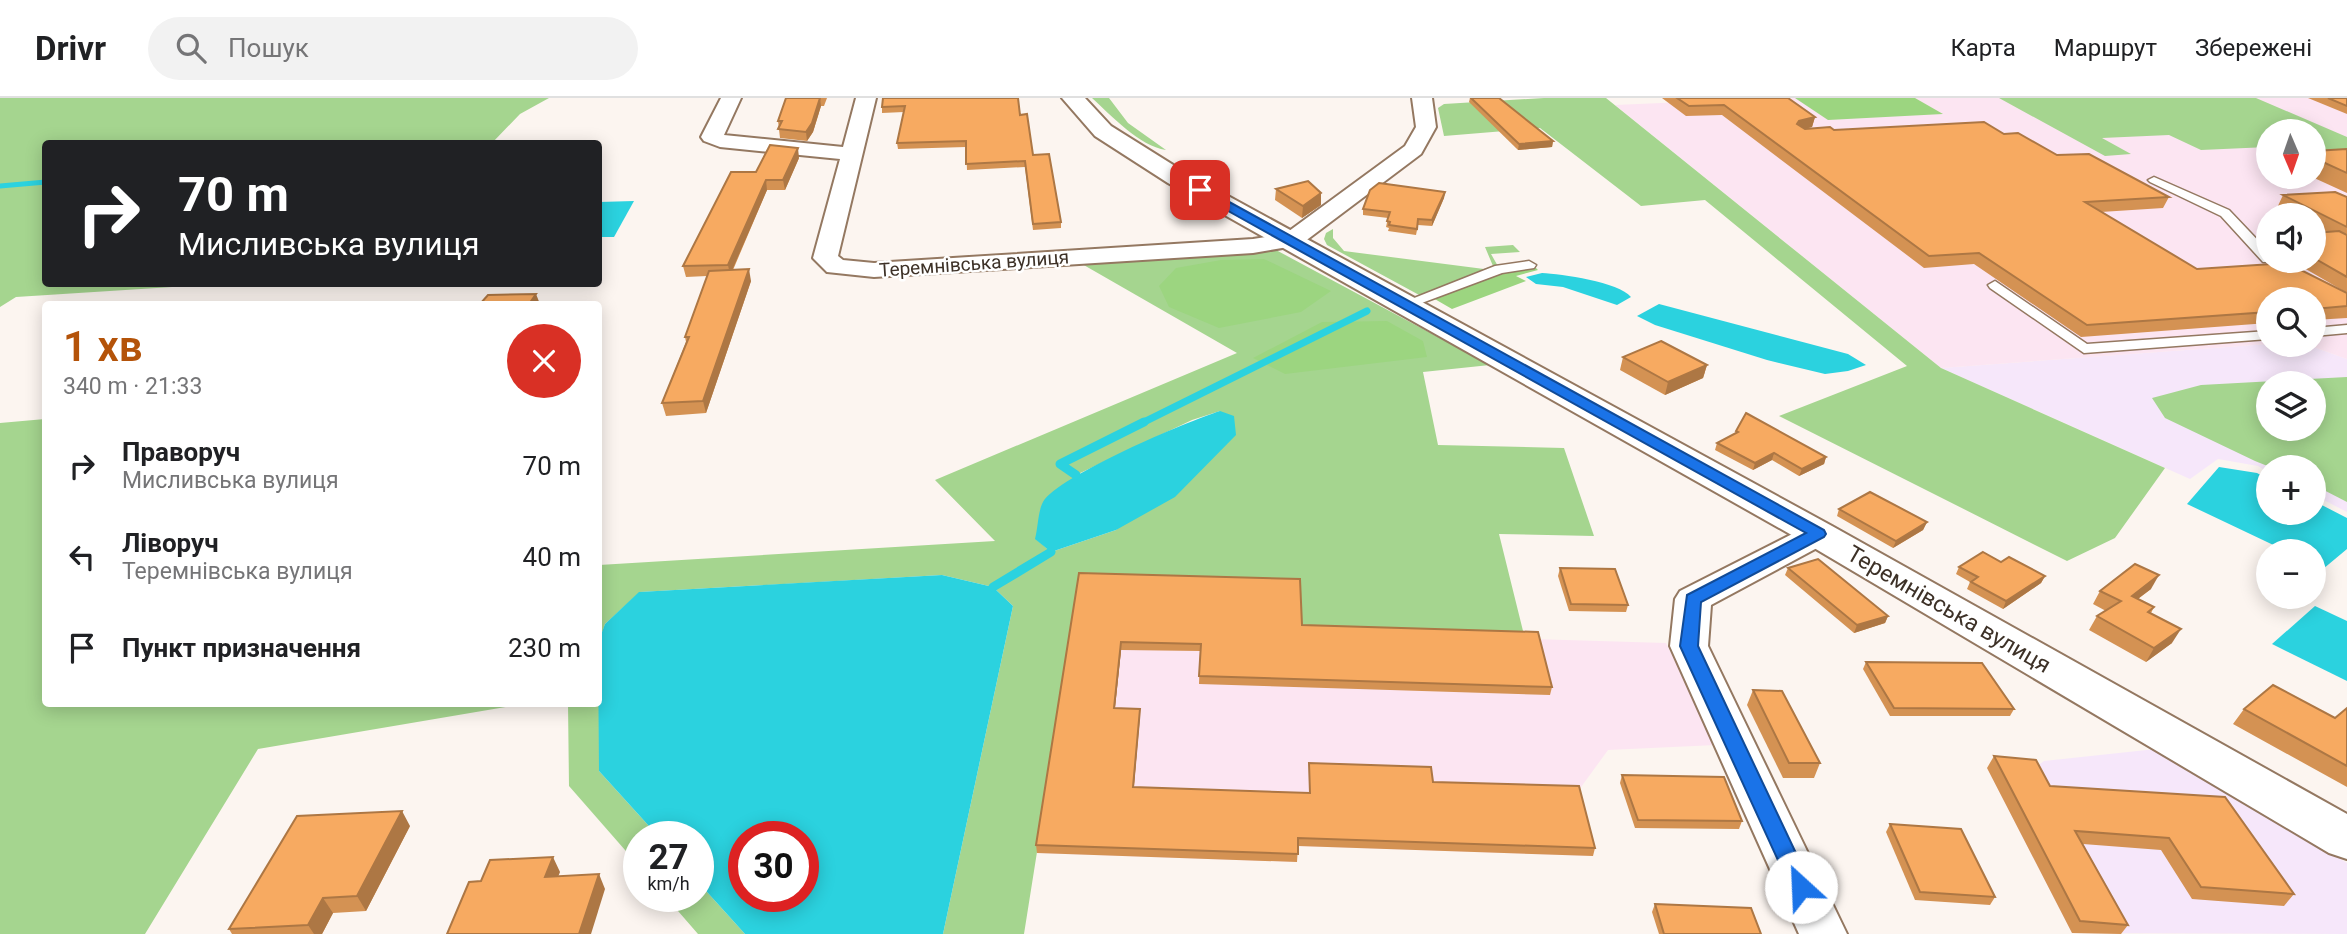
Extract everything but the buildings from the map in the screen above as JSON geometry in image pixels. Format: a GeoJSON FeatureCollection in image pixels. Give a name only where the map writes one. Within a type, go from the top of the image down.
{"type":"FeatureCollection","features":[{"type":"Feature","properties":{"kind":"street"},"geometry":{"type":"LineString","coordinates":[[731,98],[711,137],[720,141],[851,153]]}},
{"type":"Feature","properties":{"kind":"street","name":"Теремнівська вулиця"},"geometry":{"type":"LineString","coordinates":[[866,98],[825,258],[836,267],[874,270],[1253,246],[1292,240]]}},
{"type":"Feature","properties":{"kind":"street","name":"Теремнівська вулиця"},"geometry":{"type":"LineString","coordinates":[[1073,98],[1103,131],[1177,178],[1818,534],[2347,839]]}},
{"type":"Feature","properties":{"kind":"street"},"geometry":{"type":"LineString","coordinates":[[1292,240],[1414,150],[1426,127],[1423,98],[1439,98]]}},
{"type":"Feature","properties":{"kind":"street"},"geometry":{"type":"LineString","coordinates":[[1818,534],[1693,599],[1689,646],[1823,934]]}},
{"type":"Feature","properties":{"kind":"lane"},"geometry":{"type":"LineString","coordinates":[[2154,180],[2225,213],[2256,245]]}},
{"type":"Feature","properties":{"kind":"lane"},"geometry":{"type":"LineString","coordinates":[[1406,304],[1500,269],[1529,265]]}},
{"type":"Feature","properties":{"kind":"lane"},"geometry":{"type":"LineString","coordinates":[[1995,285],[2084,349],[2256,336]]}},
{"type":"Feature","properties":{"kind":"lane"},"geometry":{"type":"LineString","coordinates":[[2326,330],[2347,329]]}},
{"type":"Feature","properties":{"kind":"shaded area"},"geometry":{"type":"Polygon","coordinates":[[[1777,98],[2347,98],[2347,359],[2326,351],[2326,287],[2256,287],[2256,345],[1941,368],[1615,105],[1777,98]]]}},
{"type":"Feature","properties":{"kind":"shaded area"},"geometry":{"type":"Polygon","coordinates":[[[2256,345],[2256,357],[2326,357],[2326,351],[2347,359],[2347,512],[2326,501],[2326,455],[2256,455],[2256,466],[2218,459],[2190,479],[1941,368],[2256,345]]]}},
{"type":"Feature","properties":{"kind":"shaded area"},"geometry":{"type":"Polygon","coordinates":[[[1079,581],[1302,632],[1666,643],[1716,745],[1608,750],[1576,794],[1593,856],[1297,846],[1297,862],[1037,853],[1079,581]]]}},
{"type":"Feature","properties":{"kind":"shaded area"},"geometry":{"type":"Polygon","coordinates":[[[2156,749],[2347,863],[2347,934],[2072,933],[1987,768],[2029,772],[2044,761],[2156,749]]]}},
{"type":"Feature","properties":{"kind":"green space"},"geometry":{"type":"Polygon","coordinates":[[[0,98],[549,98],[520,114],[495,140],[42,140],[42,287],[172,287],[16,297],[0,307],[0,98]]]}},
{"type":"Feature","properties":{"kind":"green space"},"geometry":{"type":"Polygon","coordinates":[[[1092,98],[1109,98],[1128,123],[1166,150],[1136,137],[1092,98]]]}},
{"type":"Feature","properties":{"kind":"green space"},"geometry":{"type":"Polygon","coordinates":[[[1544,98],[1606,98],[1941,368],[2165,468],[2115,538],[2067,561],[1779,416],[1907,366],[1705,200],[1641,206],[1540,128],[1444,136],[1438,108],[1444,104],[1544,98]]]}},
{"type":"Feature","properties":{"kind":"green space"},"geometry":{"type":"Polygon","coordinates":[[[1795,98],[1915,98],[1943,114],[1828,120],[1795,98]]]}},
{"type":"Feature","properties":{"kind":"green space"},"geometry":{"type":"Polygon","coordinates":[[[1999,98],[2256,98],[2305,119],[2256,119],[2256,148],[2201,150],[2169,135],[2102,138],[2131,154],[2105,156],[1999,98]]]}},
{"type":"Feature","properties":{"kind":"green space"},"geometry":{"type":"Polygon","coordinates":[[[2326,128],[2347,137],[2347,166],[2326,156],[2326,128]]]}},
{"type":"Feature","properties":{"kind":"green space"},"geometry":{"type":"Polygon","coordinates":[[[1333,229],[1333,238],[1344,251],[1484,269],[1493,266],[1485,247],[1513,245],[1520,252],[1491,254],[1499,268],[1421,296],[1327,245],[1324,239],[1326,233],[1333,229]]]}},
{"type":"Feature","properties":{"kind":"green space"},"geometry":{"type":"Polygon","coordinates":[[[1276,250],[1490,365],[1423,372],[1438,445],[1564,448],[1594,536],[1499,534],[1525,639],[1302,632],[1080,581],[1024,934],[943,934],[1013,606],[993,587],[942,575],[640,592],[605,624],[602,634],[602,565],[995,541],[935,480],[1237,353],[1082,264],[1276,250]],[[1220,411],[1192,420],[1076,475],[1036,539],[1051,552],[1116,530],[1220,411]]]}},
{"type":"Feature","properties":{"kind":"green space"},"geometry":{"type":"Polygon","coordinates":[[[1264,259],[1331,291],[1301,312],[1219,328],[1169,307],[1159,286],[1176,268],[1221,260],[1264,259]]]}},
{"type":"Feature","properties":{"kind":"green space"},"geometry":{"type":"Polygon","coordinates":[[[1535,267],[1538,270],[1516,276],[1526,281],[1452,309],[1433,298],[1499,273],[1535,267]]]}},
{"type":"Feature","properties":{"kind":"green space"},"geometry":{"type":"Polygon","coordinates":[[[1387,321],[1423,341],[1427,357],[1285,374],[1253,358],[1322,322],[1387,321]]]}},
{"type":"Feature","properties":{"kind":"green space"},"geometry":{"type":"Polygon","coordinates":[[[2347,377],[2347,502],[2326,491],[2326,455],[2256,455],[2256,461],[2165,418],[2152,398],[2201,385],[2256,382],[2256,441],[2326,441],[2326,378],[2347,377]]]}},
{"type":"Feature","properties":{"kind":"green space"},"geometry":{"type":"Polygon","coordinates":[[[42,419],[42,707],[505,707],[258,749],[145,934],[0,934],[0,423],[42,419]]]}},
{"type":"Feature","properties":{"kind":"green space"},"geometry":{"type":"Polygon","coordinates":[[[568,707],[599,707],[599,771],[644,821],[623,821],[623,848],[569,786],[568,707]]]}},
{"type":"Feature","properties":{"kind":"green space"},"geometry":{"type":"Polygon","coordinates":[[[714,900],[745,934],[698,934],[679,912],[714,912],[714,900]]]}},
{"type":"Feature","properties":{"kind":"water"},"geometry":{"type":"Polygon","coordinates":[[[634,201],[614,237],[602,237],[602,202],[634,201]]]}},
{"type":"Feature","properties":{"kind":"water"},"geometry":{"type":"Polygon","coordinates":[[[1542,273],[1603,283],[1631,297],[1617,305],[1563,287],[1536,284],[1526,277],[1542,273]]]}},
{"type":"Feature","properties":{"kind":"water"},"geometry":{"type":"Polygon","coordinates":[[[1659,304],[1848,354],[1866,365],[1825,374],[1767,360],[1655,325],[1637,316],[1659,304]]]}},
{"type":"Feature","properties":{"kind":"water"},"geometry":{"type":"Polygon","coordinates":[[[1220,411],[1234,416],[1236,435],[1175,497],[1116,530],[1051,552],[1035,539],[1043,502],[1072,478],[1125,450],[1220,411]]]}},
{"type":"Feature","properties":{"kind":"water"},"geometry":{"type":"Polygon","coordinates":[[[2219,467],[2256,473],[2256,525],[2326,525],[2326,507],[2347,518],[2347,549],[2326,566],[2326,539],[2261,539],[2187,504],[2219,467]]]}},
{"type":"Feature","properties":{"kind":"water"},"geometry":{"type":"Polygon","coordinates":[[[942,575],[993,587],[1013,606],[943,934],[745,934],[714,900],[714,821],[644,821],[599,771],[602,632],[605,624],[639,592],[942,575]]]}},
{"type":"Feature","properties":{"kind":"water"},"geometry":{"type":"Polygon","coordinates":[[[2312,609],[2321,609],[2347,621],[2347,681],[2272,644],[2312,609]]]}},
{"type":"Feature","properties":{"kind":"waterway"},"geometry":{"type":"LineString","coordinates":[[0,186],[42,182]]}},
{"type":"Feature","properties":{"kind":"waterway"},"geometry":{"type":"LineString","coordinates":[[1140,424],[1367,311]]}},
{"type":"Feature","properties":{"kind":"waterway"},"geometry":{"type":"LineString","coordinates":[[1140,424],[1144,422]]}},
{"type":"Feature","properties":{"kind":"waterway"},"geometry":{"type":"LineString","coordinates":[[1076,475],[1060,464],[1140,424]]}},
{"type":"Feature","properties":{"kind":"waterway"},"geometry":{"type":"LineString","coordinates":[[993,587],[1051,552]]}},
{"type":"Feature","properties":{"kind":"route"},"geometry":{"type":"LineString","coordinates":[[1200,190],[1818,534],[1693,599],[1689,646],[1801,887]]}}]}
